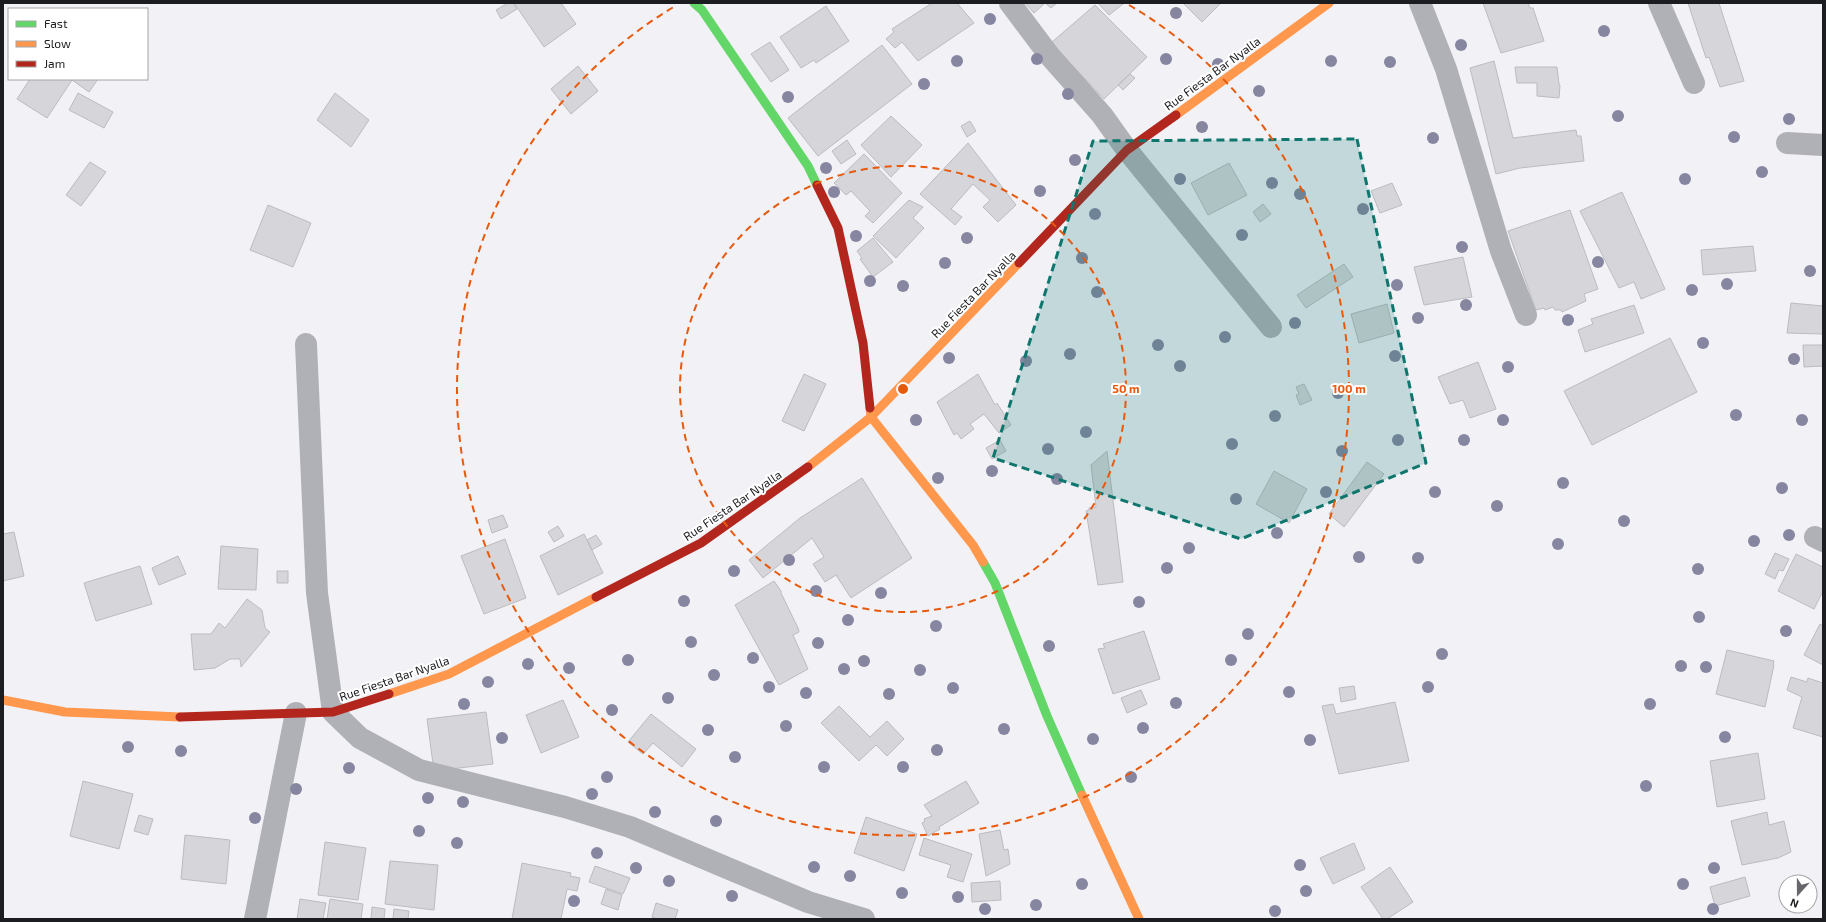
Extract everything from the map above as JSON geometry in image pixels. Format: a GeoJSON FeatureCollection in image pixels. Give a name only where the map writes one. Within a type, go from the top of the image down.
{"type":"FeatureCollection","features":[{"type":"Feature","properties":{"kind":"street"},"geometry":{"type":"LineString","coordinates":[[694,3],[702,10],[808,166],[838,228],[863,344],[865,376],[871,417],[973,545],[995,583],[1047,716],[1126,895],[1139,919]]}},
{"type":"Feature","properties":{"kind":"street"},"geometry":{"type":"LineString","coordinates":[[1010,3],[1049,55],[1102,115],[1127,150],[1271,327]]}},
{"type":"Feature","properties":{"kind":"street","name":"Rue Fiesta Bar Nyalla"},"geometry":{"type":"LineString","coordinates":[[3,700],[65,712],[180,717],[333,712],[449,674],[701,543],[805,469],[871,417],[1127,150],[1330,3]]}},
{"type":"Feature","properties":{"kind":"street"},"geometry":{"type":"LineString","coordinates":[[1420,3],[1446,69],[1501,251],[1526,315]]}},
{"type":"Feature","properties":{"kind":"street"},"geometry":{"type":"LineString","coordinates":[[1659,3],[1694,83]]}},
{"type":"Feature","properties":{"kind":"street"},"geometry":{"type":"LineString","coordinates":[[1787,143],[1823,144]]}},
{"type":"Feature","properties":{"kind":"street"},"geometry":{"type":"LineString","coordinates":[[306,344],[317,593],[333,712],[360,738],[419,770],[565,807],[630,827],[808,902],[864,919]]}},
{"type":"Feature","properties":{"kind":"street"},"geometry":{"type":"LineString","coordinates":[[255,919],[296,713]]}},
{"type":"Feature","properties":{"kind":"highlighted area"},"geometry":{"type":"Polygon","coordinates":[[[1357,139],[1426,463],[1241,539],[993,458],[1093,141],[1357,139]]]}},
{"type":"Feature","properties":{"kind":"building"},"geometry":{"type":"Polygon","coordinates":[[[508,3],[513,3],[517,9],[501,19],[496,10],[508,3]]]}},
{"type":"Feature","properties":{"kind":"building"},"geometry":{"type":"Polygon","coordinates":[[[514,3],[561,3],[576,24],[544,47],[514,3]]]}},
{"type":"Feature","properties":{"kind":"building"},"geometry":{"type":"Polygon","coordinates":[[[932,3],[957,3],[974,23],[918,61],[902,42],[895,48],[886,39],[894,32],[892,29],[932,3]]]}},
{"type":"Feature","properties":{"kind":"building"},"geometry":{"type":"Polygon","coordinates":[[[1025,3],[1045,3],[1034,13],[1025,3]]]}},
{"type":"Feature","properties":{"kind":"building"},"geometry":{"type":"Polygon","coordinates":[[[1045,3],[1057,3],[1051,8],[1045,3]]]}},
{"type":"Feature","properties":{"kind":"building"},"geometry":{"type":"Polygon","coordinates":[[[1098,3],[1122,3],[1123,4],[1109,15],[1098,3]]]}},
{"type":"Feature","properties":{"kind":"building"},"geometry":{"type":"Polygon","coordinates":[[[1183,3],[1221,3],[1202,22],[1183,3]]]}},
{"type":"Feature","properties":{"kind":"building"},"geometry":{"type":"Polygon","coordinates":[[[1483,3],[1528,3],[1530,8],[1533,8],[1544,41],[1501,53],[1483,3]]]}},
{"type":"Feature","properties":{"kind":"building"},"geometry":{"type":"Polygon","coordinates":[[[1688,3],[1719,3],[1744,81],[1720,87],[1709,57],[1706,58],[1688,3]]]}},
{"type":"Feature","properties":{"kind":"building"},"geometry":{"type":"Polygon","coordinates":[[[1095,5],[1147,57],[1104,99],[1066,59],[1045,48],[1095,5]]]}},
{"type":"Feature","properties":{"kind":"building"},"geometry":{"type":"Polygon","coordinates":[[[826,6],[849,41],[816,63],[814,60],[801,68],[780,37],[826,6]]]}},
{"type":"Feature","properties":{"kind":"building"},"geometry":{"type":"Polygon","coordinates":[[[770,42],[789,70],[771,82],[751,54],[770,42]]]}},
{"type":"Feature","properties":{"kind":"building"},"geometry":{"type":"Polygon","coordinates":[[[882,45],[912,84],[818,156],[788,118],[882,45]]]}},
{"type":"Feature","properties":{"kind":"building"},"geometry":{"type":"Polygon","coordinates":[[[1494,61],[1513,138],[1576,130],[1577,136],[1581,136],[1584,161],[1520,168],[1496,174],[1470,68],[1494,61]]]}},
{"type":"Feature","properties":{"kind":"building"},"geometry":{"type":"Polygon","coordinates":[[[578,66],[598,91],[571,114],[551,89],[578,66]]]}},
{"type":"Feature","properties":{"kind":"building"},"geometry":{"type":"Polygon","coordinates":[[[1515,67],[1557,67],[1560,85],[1559,98],[1537,96],[1537,83],[1517,83],[1515,67]]]}},
{"type":"Feature","properties":{"kind":"building"},"geometry":{"type":"Polygon","coordinates":[[[1130,74],[1135,78],[1123,90],[1118,85],[1130,74]]]}},
{"type":"Feature","properties":{"kind":"building"},"geometry":{"type":"Polygon","coordinates":[[[29,80],[72,80],[47,118],[17,99],[29,80]]]}},
{"type":"Feature","properties":{"kind":"building"},"geometry":{"type":"Polygon","coordinates":[[[72,80],[97,80],[89,92],[72,80]]]}},
{"type":"Feature","properties":{"kind":"building"},"geometry":{"type":"Polygon","coordinates":[[[78,93],[113,112],[104,128],[69,110],[78,93]]]}},
{"type":"Feature","properties":{"kind":"building"},"geometry":{"type":"Polygon","coordinates":[[[335,93],[369,120],[351,147],[317,120],[335,93]]]}},
{"type":"Feature","properties":{"kind":"building"},"geometry":{"type":"Polygon","coordinates":[[[891,116],[922,145],[891,177],[861,145],[891,116]]]}},
{"type":"Feature","properties":{"kind":"building"},"geometry":{"type":"Polygon","coordinates":[[[970,121],[976,131],[967,137],[961,126],[970,121]]]}},
{"type":"Feature","properties":{"kind":"building"},"geometry":{"type":"Polygon","coordinates":[[[847,140],[856,154],[841,164],[832,151],[847,140]]]}},
{"type":"Feature","properties":{"kind":"building"},"geometry":{"type":"Polygon","coordinates":[[[968,143],[1016,205],[998,222],[983,207],[990,200],[973,184],[951,209],[962,217],[955,225],[920,194],[968,143]]]}},
{"type":"Feature","properties":{"kind":"building"},"geometry":{"type":"Polygon","coordinates":[[[864,154],[902,193],[873,223],[865,216],[870,211],[851,191],[846,195],[834,183],[864,154]]]}},
{"type":"Feature","properties":{"kind":"building"},"geometry":{"type":"Polygon","coordinates":[[[90,162],[106,172],[81,206],[66,195],[90,162]]]}},
{"type":"Feature","properties":{"kind":"building"},"geometry":{"type":"Polygon","coordinates":[[[1229,163],[1247,195],[1208,215],[1191,183],[1229,163]]]}},
{"type":"Feature","properties":{"kind":"building"},"geometry":{"type":"Polygon","coordinates":[[[1392,183],[1402,205],[1380,213],[1371,191],[1392,183]]]}},
{"type":"Feature","properties":{"kind":"building"},"geometry":{"type":"Polygon","coordinates":[[[1622,192],[1665,289],[1641,299],[1634,282],[1619,288],[1580,211],[1622,192]]]}},
{"type":"Feature","properties":{"kind":"building"},"geometry":{"type":"Polygon","coordinates":[[[909,200],[923,207],[913,218],[924,228],[896,258],[873,236],[909,200]]]}},
{"type":"Feature","properties":{"kind":"building"},"geometry":{"type":"Polygon","coordinates":[[[1263,204],[1271,214],[1260,222],[1253,212],[1263,204]]]}},
{"type":"Feature","properties":{"kind":"building"},"geometry":{"type":"Polygon","coordinates":[[[268,205],[311,223],[293,267],[250,250],[268,205]]]}},
{"type":"Feature","properties":{"kind":"building"},"geometry":{"type":"Polygon","coordinates":[[[1570,210],[1598,289],[1584,294],[1586,301],[1562,312],[1561,310],[1555,310],[1553,307],[1545,310],[1544,308],[1536,310],[1508,231],[1570,210]]]}},
{"type":"Feature","properties":{"kind":"building"},"geometry":{"type":"Polygon","coordinates":[[[873,238],[893,262],[873,277],[860,259],[862,258],[857,251],[873,238]]]}},
{"type":"Feature","properties":{"kind":"building"},"geometry":{"type":"Polygon","coordinates":[[[1753,246],[1756,271],[1703,275],[1701,250],[1753,246]]]}},
{"type":"Feature","properties":{"kind":"building"},"geometry":{"type":"Polygon","coordinates":[[[1463,257],[1472,297],[1424,305],[1414,267],[1463,257]]]}},
{"type":"Feature","properties":{"kind":"building"},"geometry":{"type":"Polygon","coordinates":[[[1344,264],[1353,277],[1306,308],[1297,295],[1344,264]]]}},
{"type":"Feature","properties":{"kind":"building"},"geometry":{"type":"Polygon","coordinates":[[[1791,303],[1823,306],[1823,334],[1787,333],[1791,303]]]}},
{"type":"Feature","properties":{"kind":"building"},"geometry":{"type":"Polygon","coordinates":[[[1387,304],[1394,333],[1359,343],[1351,314],[1387,304]]]}},
{"type":"Feature","properties":{"kind":"building"},"geometry":{"type":"Polygon","coordinates":[[[1634,305],[1644,333],[1585,352],[1578,330],[1593,324],[1591,319],[1634,305]]]}},
{"type":"Feature","properties":{"kind":"building"},"geometry":{"type":"Polygon","coordinates":[[[1670,338],[1697,392],[1592,445],[1564,391],[1670,338]]]}},
{"type":"Feature","properties":{"kind":"building"},"geometry":{"type":"Polygon","coordinates":[[[1803,345],[1823,345],[1823,366],[1804,367],[1803,345]]]}},
{"type":"Feature","properties":{"kind":"building"},"geometry":{"type":"Polygon","coordinates":[[[1478,362],[1496,409],[1470,418],[1463,400],[1450,404],[1438,377],[1478,362]]]}},
{"type":"Feature","properties":{"kind":"building"},"geometry":{"type":"Polygon","coordinates":[[[804,374],[826,384],[804,431],[782,421],[804,374]]]}},
{"type":"Feature","properties":{"kind":"building"},"geometry":{"type":"Polygon","coordinates":[[[978,374],[995,405],[997,403],[1011,425],[999,433],[984,414],[970,424],[974,429],[961,439],[957,433],[954,435],[937,402],[978,374]]]}},
{"type":"Feature","properties":{"kind":"building"},"geometry":{"type":"Polygon","coordinates":[[[1304,384],[1312,400],[1300,405],[1296,395],[1299,394],[1296,387],[1304,384]]]}},
{"type":"Feature","properties":{"kind":"building"},"geometry":{"type":"Polygon","coordinates":[[[1000,440],[1006,451],[992,459],[986,448],[1000,440]]]}},
{"type":"Feature","properties":{"kind":"building"},"geometry":{"type":"Polygon","coordinates":[[[1107,451],[1123,582],[1098,585],[1086,511],[1089,510],[1089,508],[1096,507],[1091,465],[1107,451]]]}},
{"type":"Feature","properties":{"kind":"building"},"geometry":{"type":"Polygon","coordinates":[[[1367,462],[1384,474],[1344,527],[1329,514],[1367,462]]]}},
{"type":"Feature","properties":{"kind":"building"},"geometry":{"type":"Polygon","coordinates":[[[1274,471],[1307,489],[1289,523],[1256,504],[1274,471]]]}},
{"type":"Feature","properties":{"kind":"building"},"geometry":{"type":"Polygon","coordinates":[[[862,478],[912,558],[851,598],[836,575],[825,582],[813,564],[824,557],[812,538],[763,578],[749,560],[800,518],[862,478]]]}},
{"type":"Feature","properties":{"kind":"building"},"geometry":{"type":"Polygon","coordinates":[[[503,515],[508,527],[492,533],[488,520],[503,515]]]}},
{"type":"Feature","properties":{"kind":"building"},"geometry":{"type":"Polygon","coordinates":[[[558,526],[564,536],[554,542],[548,532],[558,526]]]}},
{"type":"Feature","properties":{"kind":"building"},"geometry":{"type":"Polygon","coordinates":[[[14,532],[24,576],[3,581],[3,534],[14,532]]]}},
{"type":"Feature","properties":{"kind":"building"},"geometry":{"type":"Polygon","coordinates":[[[584,534],[603,573],[558,595],[540,556],[584,534]]]}},
{"type":"Feature","properties":{"kind":"building"},"geometry":{"type":"Polygon","coordinates":[[[596,535],[602,544],[592,550],[587,540],[596,535]]]}},
{"type":"Feature","properties":{"kind":"building"},"geometry":{"type":"Polygon","coordinates":[[[505,539],[526,598],[484,614],[461,556],[505,539]]]}},
{"type":"Feature","properties":{"kind":"building"},"geometry":{"type":"Polygon","coordinates":[[[221,546],[258,549],[256,590],[218,589],[221,546]]]}},
{"type":"Feature","properties":{"kind":"building"},"geometry":{"type":"Polygon","coordinates":[[[1775,553],[1789,559],[1783,571],[1779,570],[1775,579],[1765,574],[1775,553]]]}},
{"type":"Feature","properties":{"kind":"building"},"geometry":{"type":"Polygon","coordinates":[[[1796,554],[1823,567],[1823,591],[1814,609],[1778,591],[1796,554]]]}},
{"type":"Feature","properties":{"kind":"building"},"geometry":{"type":"Polygon","coordinates":[[[178,556],[186,574],[159,585],[152,568],[178,556]]]}},
{"type":"Feature","properties":{"kind":"building"},"geometry":{"type":"Polygon","coordinates":[[[140,566],[152,604],[96,621],[84,583],[140,566]]]}},
{"type":"Feature","properties":{"kind":"building"},"geometry":{"type":"Polygon","coordinates":[[[277,571],[288,571],[288,583],[277,583],[277,571]]]}},
{"type":"Feature","properties":{"kind":"building"},"geometry":{"type":"Polygon","coordinates":[[[774,581],[781,591],[798,628],[799,632],[793,635],[808,669],[779,685],[735,605],[774,581]]]}},
{"type":"Feature","properties":{"kind":"building"},"geometry":{"type":"Polygon","coordinates":[[[247,599],[262,610],[265,628],[270,632],[241,667],[240,659],[230,659],[215,668],[194,670],[191,634],[211,634],[219,623],[225,628],[247,599]]]}},
{"type":"Feature","properties":{"kind":"building"},"geometry":{"type":"Polygon","coordinates":[[[1820,624],[1823,626],[1823,665],[1804,655],[1820,624]]]}},
{"type":"Feature","properties":{"kind":"building"},"geometry":{"type":"Polygon","coordinates":[[[1144,631],[1160,679],[1113,694],[1098,649],[1105,648],[1103,644],[1144,631]]]}},
{"type":"Feature","properties":{"kind":"building"},"geometry":{"type":"Polygon","coordinates":[[[1727,650],[1774,661],[1765,707],[1716,694],[1727,650]]]}},
{"type":"Feature","properties":{"kind":"building"},"geometry":{"type":"Polygon","coordinates":[[[1791,677],[1807,682],[1808,678],[1823,683],[1823,737],[1793,728],[1802,697],[1787,690],[1791,677]]]}},
{"type":"Feature","properties":{"kind":"building"},"geometry":{"type":"Polygon","coordinates":[[[1354,686],[1356,699],[1341,702],[1339,688],[1354,686]]]}},
{"type":"Feature","properties":{"kind":"building"},"geometry":{"type":"Polygon","coordinates":[[[1141,690],[1147,704],[1127,713],[1121,698],[1141,690]]]}},
{"type":"Feature","properties":{"kind":"building"},"geometry":{"type":"Polygon","coordinates":[[[563,700],[579,737],[541,753],[526,715],[563,700]]]}},
{"type":"Feature","properties":{"kind":"building"},"geometry":{"type":"Polygon","coordinates":[[[1395,702],[1409,761],[1339,774],[1322,706],[1333,704],[1336,714],[1395,702]]]}},
{"type":"Feature","properties":{"kind":"building"},"geometry":{"type":"Polygon","coordinates":[[[839,706],[870,737],[887,721],[904,739],[887,756],[876,745],[859,761],[821,723],[839,706]]]}},
{"type":"Feature","properties":{"kind":"building"},"geometry":{"type":"Polygon","coordinates":[[[486,712],[493,764],[434,771],[427,719],[486,712]]]}},
{"type":"Feature","properties":{"kind":"building"},"geometry":{"type":"Polygon","coordinates":[[[651,714],[696,749],[682,767],[653,743],[643,754],[628,742],[651,714]]]}},
{"type":"Feature","properties":{"kind":"building"},"geometry":{"type":"Polygon","coordinates":[[[1758,753],[1765,799],[1717,807],[1710,761],[1758,753]]]}},
{"type":"Feature","properties":{"kind":"building"},"geometry":{"type":"Polygon","coordinates":[[[83,781],[133,794],[119,849],[70,836],[83,781]]]}},
{"type":"Feature","properties":{"kind":"building"},"geometry":{"type":"Polygon","coordinates":[[[966,781],[979,803],[939,827],[940,829],[928,836],[922,823],[925,821],[924,819],[932,816],[924,805],[966,781]]]}},
{"type":"Feature","properties":{"kind":"building"},"geometry":{"type":"Polygon","coordinates":[[[1767,812],[1769,825],[1784,821],[1791,852],[1778,858],[1742,865],[1731,821],[1767,812]]]}},
{"type":"Feature","properties":{"kind":"building"},"geometry":{"type":"Polygon","coordinates":[[[139,815],[153,819],[148,835],[134,831],[139,815]]]}},
{"type":"Feature","properties":{"kind":"building"},"geometry":{"type":"Polygon","coordinates":[[[866,817],[917,834],[904,871],[854,853],[866,817]]]}},
{"type":"Feature","properties":{"kind":"building"},"geometry":{"type":"Polygon","coordinates":[[[1000,830],[1004,850],[1008,849],[1010,864],[986,876],[979,834],[1000,830]]]}},
{"type":"Feature","properties":{"kind":"building"},"geometry":{"type":"Polygon","coordinates":[[[185,835],[230,840],[226,884],[181,879],[185,835]]]}},
{"type":"Feature","properties":{"kind":"building"},"geometry":{"type":"Polygon","coordinates":[[[924,838],[972,854],[963,882],[947,877],[951,865],[919,855],[924,838]]]}},
{"type":"Feature","properties":{"kind":"building"},"geometry":{"type":"Polygon","coordinates":[[[325,842],[366,848],[358,900],[318,895],[325,842]]]}},
{"type":"Feature","properties":{"kind":"building"},"geometry":{"type":"Polygon","coordinates":[[[1354,843],[1365,869],[1333,884],[1320,858],[1354,843]]]}},
{"type":"Feature","properties":{"kind":"building"},"geometry":{"type":"Polygon","coordinates":[[[390,861],[438,865],[434,910],[385,904],[390,861]]]}},
{"type":"Feature","properties":{"kind":"building"},"geometry":{"type":"Polygon","coordinates":[[[522,863],[571,873],[570,876],[580,878],[577,891],[567,889],[561,919],[512,919],[522,863]]]}},
{"type":"Feature","properties":{"kind":"building"},"geometry":{"type":"Polygon","coordinates":[[[595,866],[630,878],[623,894],[589,882],[595,866]]]}},
{"type":"Feature","properties":{"kind":"building"},"geometry":{"type":"Polygon","coordinates":[[[1390,867],[1413,902],[1387,919],[1383,919],[1361,887],[1390,867]]]}},
{"type":"Feature","properties":{"kind":"building"},"geometry":{"type":"Polygon","coordinates":[[[1745,877],[1750,896],[1715,906],[1710,887],[1745,877]]]}},
{"type":"Feature","properties":{"kind":"building"},"geometry":{"type":"Polygon","coordinates":[[[1000,881],[1001,900],[972,902],[971,883],[1000,881]]]}},
{"type":"Feature","properties":{"kind":"building"},"geometry":{"type":"Polygon","coordinates":[[[606,889],[622,895],[618,910],[601,904],[606,889]]]}},
{"type":"Feature","properties":{"kind":"building"},"geometry":{"type":"Polygon","coordinates":[[[300,899],[326,903],[323,919],[297,919],[300,899]]]}},
{"type":"Feature","properties":{"kind":"building"},"geometry":{"type":"Polygon","coordinates":[[[330,899],[363,904],[361,919],[327,919],[330,899]]]}},
{"type":"Feature","properties":{"kind":"building"},"geometry":{"type":"Polygon","coordinates":[[[656,903],[678,910],[675,919],[658,919],[652,917],[656,903]]]}},
{"type":"Feature","properties":{"kind":"building"},"geometry":{"type":"Polygon","coordinates":[[[372,907],[385,909],[384,919],[371,919],[372,907]]]}},
{"type":"Feature","properties":{"kind":"building"},"geometry":{"type":"Polygon","coordinates":[[[394,909],[409,911],[408,919],[393,919],[394,909]]]}},
{"type":"Feature","properties":{"kind":"traffic: fast"},"geometry":{"type":"LineString","coordinates":[[694,3],[702,10],[808,166],[817,185]]}},
{"type":"Feature","properties":{"kind":"traffic: fast"},"geometry":{"type":"LineString","coordinates":[[983,562],[995,583],[1047,716],[1082,795]]}},
{"type":"Feature","properties":{"kind":"traffic: slow"},"geometry":{"type":"LineString","coordinates":[[1176,115],[1329,3]]}},
{"type":"Feature","properties":{"kind":"traffic: slow"},"geometry":{"type":"LineString","coordinates":[[808,467],[871,417],[1019,263]]}},
{"type":"Feature","properties":{"kind":"traffic: slow"},"geometry":{"type":"LineString","coordinates":[[870,408],[871,417],[973,545],[983,562]]}},
{"type":"Feature","properties":{"kind":"traffic: slow"},"geometry":{"type":"LineString","coordinates":[[389,694],[449,674],[596,597]]}},
{"type":"Feature","properties":{"kind":"traffic: slow"},"geometry":{"type":"LineString","coordinates":[[3,700],[65,712],[180,717]]}},
{"type":"Feature","properties":{"kind":"traffic: slow"},"geometry":{"type":"LineString","coordinates":[[1082,795],[1139,919]]}},
{"type":"Feature","properties":{"kind":"traffic: jam"},"geometry":{"type":"LineString","coordinates":[[1019,263],[1127,150],[1176,115]]}},
{"type":"Feature","properties":{"kind":"traffic: jam"},"geometry":{"type":"LineString","coordinates":[[817,185],[838,228],[863,343],[870,408]]}},
{"type":"Feature","properties":{"kind":"traffic: jam"},"geometry":{"type":"LineString","coordinates":[[596,597],[701,543],[808,467]]}},
{"type":"Feature","properties":{"kind":"traffic: jam"},"geometry":{"type":"LineString","coordinates":[[180,717],[333,712],[389,694]]}}]}
